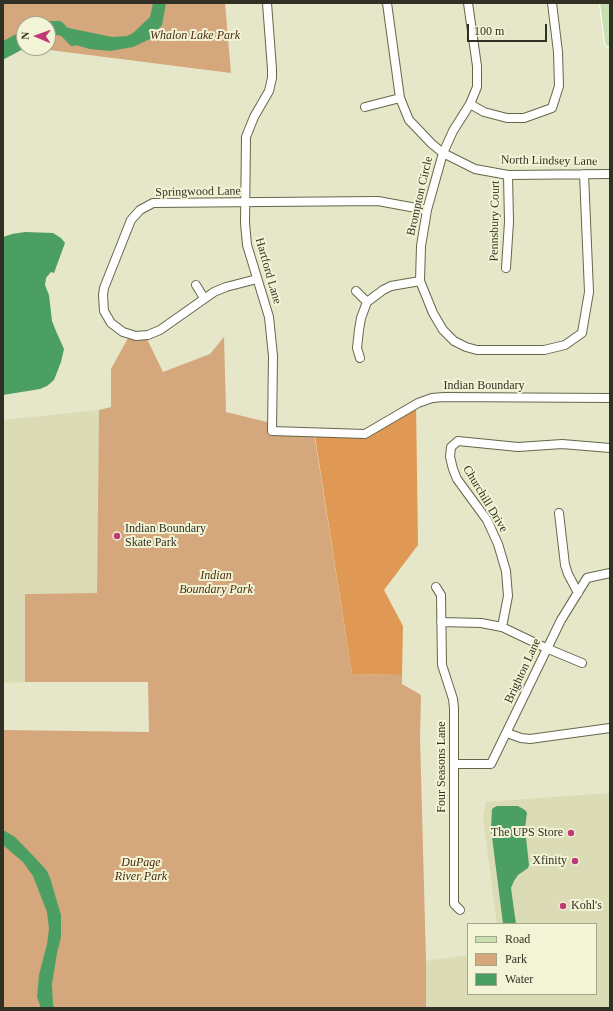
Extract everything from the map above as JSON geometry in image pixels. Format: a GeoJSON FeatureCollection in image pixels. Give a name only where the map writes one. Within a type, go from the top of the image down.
{"type":"FeatureCollection","features":[{"type":"Feature","properties":{"kind":"main road"},"geometry":{"type":"LineString","coordinates":[[605,3],[610,42]]}},
{"type":"Feature","properties":{"kind":"street","name":"Hartford Lane"},"geometry":{"type":"LineString","coordinates":[[267,3],[272,78],[269,91],[254,117],[246,137],[245,234],[269,317],[273,356],[272,431]]}},
{"type":"Feature","properties":{"kind":"street","name":"North Lindsey Lane"},"geometry":{"type":"LineString","coordinates":[[387,3],[400,98],[409,120],[422,135],[443,153],[475,169],[508,175],[610,174]]}},
{"type":"Feature","properties":{"kind":"street","name":"Brompton Circle"},"geometry":{"type":"LineString","coordinates":[[468,3],[477,87],[470,104],[453,131],[443,153],[427,210],[421,246],[420,281],[433,313],[443,330],[454,341],[466,347],[477,350],[544,350],[565,346],[582,333],[589,292],[584,174]]}},
{"type":"Feature","properties":{"kind":"street"},"geometry":{"type":"LineString","coordinates":[[470,104],[492,115],[516,118],[530,116],[552,108],[559,86],[558,52],[552,3]]}},
{"type":"Feature","properties":{"kind":"street"},"geometry":{"type":"LineString","coordinates":[[365,107],[400,98]]}},
{"type":"Feature","properties":{"kind":"street","name":"Pennsbury Court"},"geometry":{"type":"LineString","coordinates":[[506,268],[509,222],[508,175]]}},
{"type":"Feature","properties":{"kind":"street","name":"Springwood Lane"},"geometry":{"type":"LineString","coordinates":[[257,279],[226,286],[204,298],[160,330],[153,334],[142,336],[128,335],[117,328],[107,318],[103,304],[104,288],[131,220],[140,210],[153,203],[378,201],[427,210]]}},
{"type":"Feature","properties":{"kind":"street"},"geometry":{"type":"LineString","coordinates":[[360,358],[357,348],[359,330],[361,318],[367,302],[391,286],[420,281]]}},
{"type":"Feature","properties":{"kind":"street"},"geometry":{"type":"LineString","coordinates":[[196,285],[204,298]]}},
{"type":"Feature","properties":{"kind":"street"},"geometry":{"type":"LineString","coordinates":[[356,291],[367,302]]}},
{"type":"Feature","properties":{"kind":"street","name":"Indian Boundary"},"geometry":{"type":"LineString","coordinates":[[272,431],[365,434],[418,403],[432,398],[610,398]]}},
{"type":"Feature","properties":{"kind":"street","name":"Churchill Drive"},"geometry":{"type":"LineString","coordinates":[[502,627],[508,596],[506,571],[500,551],[487,520],[457,479],[450,457],[451,447],[458,441],[518,447],[562,444],[610,448]]}},
{"type":"Feature","properties":{"kind":"street"},"geometry":{"type":"LineString","coordinates":[[559,513],[565,565],[578,593]]}},
{"type":"Feature","properties":{"kind":"street","name":"Brighton Lane"},"geometry":{"type":"LineString","coordinates":[[454,764],[491,764],[546,648],[561,620],[587,578],[610,573]]}},
{"type":"Feature","properties":{"kind":"street","name":"Four Seasons Lane"},"geometry":{"type":"LineString","coordinates":[[436,587],[441,595],[442,665],[454,708],[454,904],[460,910]]}},
{"type":"Feature","properties":{"kind":"street"},"geometry":{"type":"LineString","coordinates":[[441,622],[502,627],[582,663]]}},
{"type":"Feature","properties":{"kind":"street"},"geometry":{"type":"LineString","coordinates":[[507,732],[521,738],[530,739],[610,728]]}},
{"type":"Feature","properties":{"kind":"shaded area"},"geometry":{"type":"Polygon","coordinates":[[[416,402],[418,545],[384,590],[403,626],[402,675],[352,674],[314,430],[364,432],[416,402]]]}},
{"type":"Feature","properties":{"kind":"shaded area"},"geometry":{"type":"Polygon","coordinates":[[[99,410],[97,593],[25,594],[25,682],[3,683],[3,420],[99,410]]]}},
{"type":"Feature","properties":{"kind":"shaded area"},"geometry":{"type":"Polygon","coordinates":[[[610,793],[610,1008],[426,1008],[426,961],[467,955],[467,995],[597,995],[597,923],[497,923],[483,817],[486,802],[610,793]]]}},
{"type":"Feature","properties":{"kind":"green space","name":"Whalon Lake Park"},"geometry":{"type":"Polygon","coordinates":[[[3,3],[225,3],[231,73],[56,51],[56,16],[16,16],[16,46],[3,44],[3,3]]]}},
{"type":"Feature","properties":{"kind":"green space"},"geometry":{"type":"Polygon","coordinates":[[[224,337],[226,412],[267,422],[272,431],[314,433],[352,674],[402,675],[402,684],[421,695],[420,737],[426,1008],[3,1008],[3,730],[149,732],[148,682],[25,682],[25,594],[97,593],[99,410],[111,407],[111,369],[128,338],[135,340],[147,339],[163,372],[210,354],[224,337]]]}},
{"type":"Feature","properties":{"kind":"water"},"geometry":{"type":"Polygon","coordinates":[[[153,3],[166,3],[162,25],[150,39],[133,47],[110,51],[89,49],[76,40],[73,41],[64,36],[56,35],[56,26],[59,26],[112,37],[127,36],[133,33],[150,17],[153,3]]]}},
{"type":"Feature","properties":{"kind":"water"},"geometry":{"type":"Polygon","coordinates":[[[16,34],[16,47],[3,54],[3,41],[16,34]]]}},
{"type":"Feature","properties":{"kind":"water"},"geometry":{"type":"Polygon","coordinates":[[[25,232],[53,233],[61,238],[65,243],[54,273],[51,272],[46,278],[45,285],[49,295],[52,321],[64,349],[54,380],[47,386],[40,389],[3,395],[3,237],[25,232]]]}},
{"type":"Feature","properties":{"kind":"water"},"geometry":{"type":"Polygon","coordinates":[[[497,806],[518,806],[527,813],[525,828],[529,865],[528,868],[518,875],[511,888],[516,923],[503,923],[491,829],[492,809],[497,806]]]}},
{"type":"Feature","properties":{"kind":"water"},"geometry":{"type":"Polygon","coordinates":[[[3,830],[15,837],[47,871],[61,915],[61,937],[52,984],[54,1008],[41,1008],[37,997],[39,975],[47,944],[49,929],[47,912],[33,876],[23,862],[3,845],[3,830]]]}},
{"type":"Feature","properties":{"kind":"waterway"},"geometry":{"type":"LineString","coordinates":[[56,26],[59,26],[73,41],[76,40],[87,43]]}},
{"type":"Feature","properties":{"kind":"waterway"},"geometry":{"type":"LineString","coordinates":[[3,54],[16,47]]}},
{"type":"Feature","properties":{"kind":"place","name":"Indian Boundary Skate Park"},"geometry":{"type":"Point","coordinates":[117,536]}},
{"type":"Feature","properties":{"kind":"place","name":"The UPS Store"},"geometry":{"type":"Point","coordinates":[571,833]}},
{"type":"Feature","properties":{"kind":"place","name":"Xfinity"},"geometry":{"type":"Point","coordinates":[575,861]}},
{"type":"Feature","properties":{"kind":"place","name":"Kohl's"},"geometry":{"type":"Point","coordinates":[563,906]}},
{"type":"Feature","properties":{"kind":"park label","name":"Indian Boundary Park"},"geometry":{"type":"Point","coordinates":[216,583]}},
{"type":"Feature","properties":{"kind":"park label","name":"DuPage River Park"},"geometry":{"type":"Point","coordinates":[141,870]}}]}
